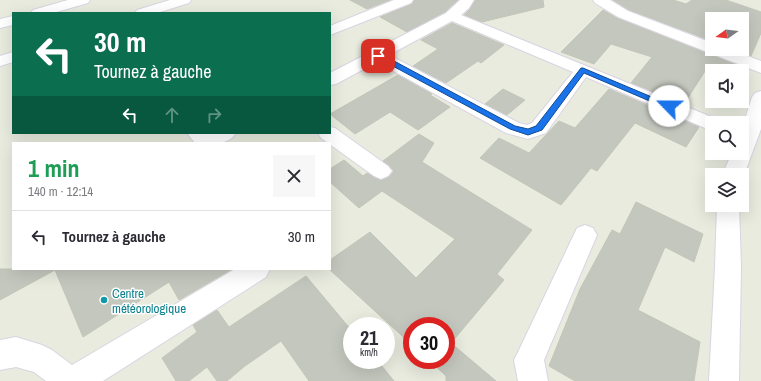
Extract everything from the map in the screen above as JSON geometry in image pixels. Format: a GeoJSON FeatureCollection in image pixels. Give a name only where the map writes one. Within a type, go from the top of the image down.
{"type":"FeatureCollection","features":[{"type":"Feature","properties":{"kind":"street"},"geometry":{"type":"LineString","coordinates":[[36,0],[38,12]]}},
{"type":"Feature","properties":{"kind":"street"},"geometry":{"type":"LineString","coordinates":[[41,12],[83,0]]}},
{"type":"Feature","properties":{"kind":"street"},"geometry":{"type":"LineString","coordinates":[[145,12],[184,0]]}},
{"type":"Feature","properties":{"kind":"street"},"geometry":{"type":"LineString","coordinates":[[331,31],[406,0]]}},
{"type":"Feature","properties":{"kind":"street"},"geometry":{"type":"LineString","coordinates":[[331,80],[378,56],[451,16],[464,5],[467,0]]}},
{"type":"Feature","properties":{"kind":"street"},"geometry":{"type":"LineString","coordinates":[[600,0],[622,14],[705,45]]}},
{"type":"Feature","properties":{"kind":"street"},"geometry":{"type":"LineString","coordinates":[[451,16],[705,121]]}},
{"type":"Feature","properties":{"kind":"street"},"geometry":{"type":"LineString","coordinates":[[0,24],[12,20]]}},
{"type":"Feature","properties":{"kind":"street"},"geometry":{"type":"LineString","coordinates":[[378,56],[513,128],[528,132],[539,128],[583,70]]}},
{"type":"Feature","properties":{"kind":"street"},"geometry":{"type":"LineString","coordinates":[[734,56],[761,68]]}},
{"type":"Feature","properties":{"kind":"street"},"geometry":{"type":"LineString","coordinates":[[0,61],[12,57]]}},
{"type":"Feature","properties":{"kind":"street"},"geometry":{"type":"LineString","coordinates":[[749,128],[761,97]]}},
{"type":"Feature","properties":{"kind":"street"},"geometry":{"type":"LineString","coordinates":[[199,134],[205,142]]}},
{"type":"Feature","properties":{"kind":"street"},"geometry":{"type":"LineString","coordinates":[[208,142],[224,134]]}},
{"type":"Feature","properties":{"kind":"street"},"geometry":{"type":"LineString","coordinates":[[329,134],[381,171]]}},
{"type":"Feature","properties":{"kind":"street"},"geometry":{"type":"LineString","coordinates":[[724,381],[728,267],[728,212]]}},
{"type":"Feature","properties":{"kind":"street"},"geometry":{"type":"LineString","coordinates":[[533,381],[531,377],[529,360],[585,235]]}},
{"type":"Feature","properties":{"kind":"street"},"geometry":{"type":"LineString","coordinates":[[75,381],[255,270]]}},
{"type":"Feature","properties":{"kind":"street"},"geometry":{"type":"LineString","coordinates":[[0,355],[16,352],[42,360],[57,371],[66,381]]}},
{"type":"Feature","properties":{"kind":"building"},"geometry":{"type":"Polygon","coordinates":[[[350,0],[390,0],[367,9],[350,0]]]}},
{"type":"Feature","properties":{"kind":"building"},"geometry":{"type":"Polygon","coordinates":[[[414,0],[458,0],[445,12],[407,32],[380,17],[412,4],[414,0]]]}},
{"type":"Feature","properties":{"kind":"building"},"geometry":{"type":"Polygon","coordinates":[[[475,0],[543,0],[544,7],[482,22],[464,15],[470,9],[475,0]]]}},
{"type":"Feature","properties":{"kind":"building"},"geometry":{"type":"Polygon","coordinates":[[[613,0],[673,0],[686,4],[692,0],[726,0],[761,12],[761,33],[751,56],[749,55],[749,12],[705,12],[705,38],[629,10],[613,0]]]}},
{"type":"Feature","properties":{"kind":"building"},"geometry":{"type":"Polygon","coordinates":[[[603,10],[617,18],[705,53],[705,56],[714,56],[734,64],[705,64],[705,71],[684,104],[631,83],[652,57],[611,44],[594,64],[561,52],[603,10]]]}},
{"type":"Feature","properties":{"kind":"building"},"geometry":{"type":"Polygon","coordinates":[[[452,23],[504,45],[481,63],[478,61],[446,83],[413,66],[438,49],[421,40],[452,23]]]}},
{"type":"Feature","properties":{"kind":"building"},"geometry":{"type":"Polygon","coordinates":[[[398,75],[432,94],[430,95],[450,107],[418,130],[390,112],[355,134],[331,113],[398,75]]]}},
{"type":"Feature","properties":{"kind":"building"},"geometry":{"type":"Polygon","coordinates":[[[503,89],[525,100],[507,115],[485,104],[503,89]]]}},
{"type":"Feature","properties":{"kind":"building"},"geometry":{"type":"Polygon","coordinates":[[[609,89],[699,127],[686,147],[635,123],[597,171],[591,168],[561,205],[480,158],[499,138],[529,153],[559,121],[575,128],[609,89]]]}},
{"type":"Feature","properties":{"kind":"building"},"geometry":{"type":"Polygon","coordinates":[[[419,134],[434,143],[422,162],[532,230],[497,274],[504,280],[455,338],[455,317],[403,317],[403,337],[395,329],[395,317],[381,317],[330,270],[331,259],[370,232],[416,278],[455,239],[382,191],[359,208],[331,183],[331,168],[344,160],[363,176],[367,173],[380,180],[389,177],[394,171],[383,161],[419,134]]]}},
{"type":"Feature","properties":{"kind":"building"},"geometry":{"type":"Polygon","coordinates":[[[636,202],[703,234],[694,262],[665,247],[638,310],[700,342],[694,381],[575,381],[549,366],[580,289],[612,230],[620,234],[636,202]]]}},
{"type":"Feature","properties":{"kind":"building","name":"Centre météorologique"},"geometry":{"type":"Polygon","coordinates":[[[0,269],[55,270],[0,300],[0,269]]]}},
{"type":"Feature","properties":{"kind":"building","name":"Centre météorologique"},"geometry":{"type":"Polygon","coordinates":[[[55,270],[230,270],[179,300],[169,282],[83,337],[55,270]]]}},
{"type":"Feature","properties":{"kind":"building"},"geometry":{"type":"Polygon","coordinates":[[[306,276],[343,320],[343,369],[384,369],[394,381],[309,381],[281,341],[245,366],[227,381],[217,381],[207,367],[189,381],[176,381],[162,358],[197,332],[193,325],[217,310],[229,327],[306,276]]]}},
{"type":"Feature","properties":{"kind":"building"},"geometry":{"type":"Polygon","coordinates":[[[455,346],[496,381],[446,381],[446,376],[439,369],[455,369],[455,346]]]}},
{"type":"Feature","properties":{"kind":"place","name":"Centre météorologique"},"geometry":{"type":"Point","coordinates":[104,300]}},
{"type":"Feature","properties":{"kind":"route"},"geometry":{"type":"LineString","coordinates":[[378,56],[513,128],[528,132],[539,128],[583,70],[669,106]]}}]}
